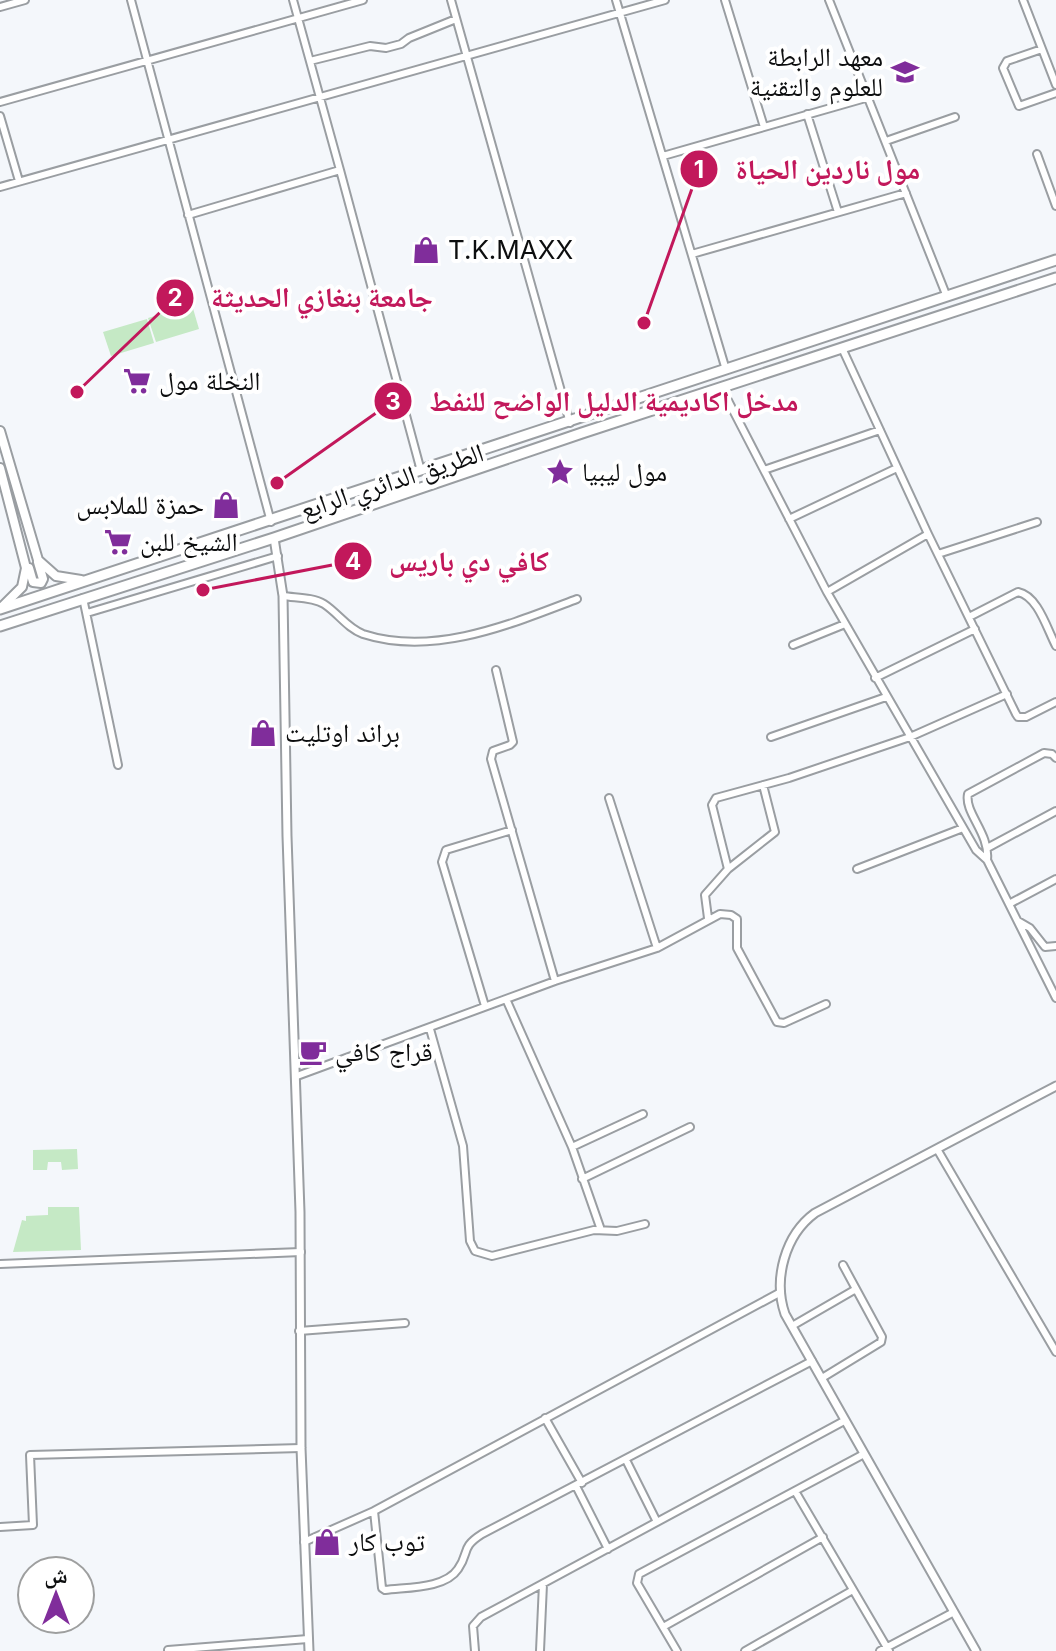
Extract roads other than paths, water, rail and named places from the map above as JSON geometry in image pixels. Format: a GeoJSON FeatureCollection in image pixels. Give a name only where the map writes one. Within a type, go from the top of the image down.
{"type":"FeatureCollection","features":[{"type":"Feature","properties":{"kind":"main road","name":"الطريق الدائري الرابع"},"geometry":{"type":"LineString","coordinates":[[0,609],[271,522],[1056,260]]}},
{"type":"Feature","properties":{"kind":"main road","name":"الطريق الدائري الرابع"},"geometry":{"type":"LineString","coordinates":[[0,626],[1056,278]]}},
{"type":"Feature","properties":{"kind":"main road"},"geometry":{"type":"LineString","coordinates":[[776,353],[781,368]]}},
{"type":"Feature","properties":{"kind":"main road"},"geometry":{"type":"LineString","coordinates":[[0,431],[43,579],[37,585],[32,580],[0,468]]}},
{"type":"Feature","properties":{"kind":"main road"},"geometry":{"type":"LineString","coordinates":[[0,609],[22,587],[26,560]]}},
{"type":"Feature","properties":{"kind":"main road"},"geometry":{"type":"LineString","coordinates":[[38,560],[56,576],[85,580]]}},
{"type":"Feature","properties":{"kind":"street"},"geometry":{"type":"LineString","coordinates":[[0,7],[25,0]]}},
{"type":"Feature","properties":{"kind":"street"},"geometry":{"type":"LineString","coordinates":[[131,0],[271,522]]}},
{"type":"Feature","properties":{"kind":"street"},"geometry":{"type":"LineString","coordinates":[[293,0],[421,471]]}},
{"type":"Feature","properties":{"kind":"street"},"geometry":{"type":"LineString","coordinates":[[0,102],[363,0]]}},
{"type":"Feature","properties":{"kind":"street"},"geometry":{"type":"LineString","coordinates":[[451,0],[570,423]]}},
{"type":"Feature","properties":{"kind":"street"},"geometry":{"type":"LineString","coordinates":[[616,0],[726,370]]}},
{"type":"Feature","properties":{"kind":"street"},"geometry":{"type":"LineString","coordinates":[[0,187],[665,0]]}},
{"type":"Feature","properties":{"kind":"street"},"geometry":{"type":"LineString","coordinates":[[725,0],[764,127]]}},
{"type":"Feature","properties":{"kind":"street"},"geometry":{"type":"LineString","coordinates":[[829,0],[947,297]]}},
{"type":"Feature","properties":{"kind":"street"},"geometry":{"type":"LineString","coordinates":[[1023,0],[1056,85]]}},
{"type":"Feature","properties":{"kind":"street"},"geometry":{"type":"LineString","coordinates":[[310,61],[370,46],[386,48],[401,44],[456,19]]}},
{"type":"Feature","properties":{"kind":"street"},"geometry":{"type":"LineString","coordinates":[[1042,49],[1007,61],[1003,68],[1019,106],[1056,93]]}},
{"type":"Feature","properties":{"kind":"street"},"geometry":{"type":"LineString","coordinates":[[663,156],[869,97]]}},
{"type":"Feature","properties":{"kind":"street"},"geometry":{"type":"LineString","coordinates":[[807,114],[838,212]]}},
{"type":"Feature","properties":{"kind":"street"},"geometry":{"type":"LineString","coordinates":[[0,116],[19,181]]}},
{"type":"Feature","properties":{"kind":"street"},"geometry":{"type":"LineString","coordinates":[[886,141],[955,117]]}},
{"type":"Feature","properties":{"kind":"street"},"geometry":{"type":"LineString","coordinates":[[1037,154],[1056,206]]}},
{"type":"Feature","properties":{"kind":"street"},"geometry":{"type":"LineString","coordinates":[[188,215],[340,170]]}},
{"type":"Feature","properties":{"kind":"street"},"geometry":{"type":"LineString","coordinates":[[692,254],[906,193]]}},
{"type":"Feature","properties":{"kind":"street"},"geometry":{"type":"LineString","coordinates":[[842,348],[1016,714],[1021,718],[1056,702]]}},
{"type":"Feature","properties":{"kind":"street"},"geometry":{"type":"LineString","coordinates":[[721,387],[875,678],[976,850],[987,860],[1056,998]]}},
{"type":"Feature","properties":{"kind":"street"},"geometry":{"type":"LineString","coordinates":[[764,470],[880,430]]}},
{"type":"Feature","properties":{"kind":"street"},"geometry":{"type":"LineString","coordinates":[[789,519],[897,468]]}},
{"type":"Feature","properties":{"kind":"street"},"geometry":{"type":"LineString","coordinates":[[938,554],[1037,522]]}},
{"type":"Feature","properties":{"kind":"street"},"geometry":{"type":"LineString","coordinates":[[827,592],[928,534]]}},
{"type":"Feature","properties":{"kind":"street"},"geometry":{"type":"LineString","coordinates":[[274,538],[283,596],[287,836],[301,1252],[301,1448],[309,1651]]}},
{"type":"Feature","properties":{"kind":"street"},"geometry":{"type":"LineString","coordinates":[[87,613],[278,556]]}},
{"type":"Feature","properties":{"kind":"street"},"geometry":{"type":"LineString","coordinates":[[969,617],[1018,592],[1024,592],[1032,600],[1056,646]]}},
{"type":"Feature","properties":{"kind":"street"},"geometry":{"type":"LineString","coordinates":[[283,596],[320,602],[358,632],[376,638],[421,642],[488,629],[577,599]]}},
{"type":"Feature","properties":{"kind":"street"},"geometry":{"type":"LineString","coordinates":[[83,598],[118,765]]}},
{"type":"Feature","properties":{"kind":"street"},"geometry":{"type":"LineString","coordinates":[[793,645],[845,624]]}},
{"type":"Feature","properties":{"kind":"street"},"geometry":{"type":"LineString","coordinates":[[875,678],[975,629]]}},
{"type":"Feature","properties":{"kind":"street"},"geometry":{"type":"LineString","coordinates":[[496,670],[513,742],[493,751],[491,759],[555,981]]}},
{"type":"Feature","properties":{"kind":"street"},"geometry":{"type":"LineString","coordinates":[[728,869],[712,803],[718,797],[910,737],[1007,694]]}},
{"type":"Feature","properties":{"kind":"street"},"geometry":{"type":"LineString","coordinates":[[771,737],[886,697]]}},
{"type":"Feature","properties":{"kind":"street"},"geometry":{"type":"LineString","coordinates":[[987,860],[989,847],[966,801],[968,794],[1044,753],[1056,758]]}},
{"type":"Feature","properties":{"kind":"street"},"geometry":{"type":"LineString","coordinates":[[708,918],[705,895],[728,869],[775,832],[763,785]]}},
{"type":"Feature","properties":{"kind":"street"},"geometry":{"type":"LineString","coordinates":[[609,798],[657,948]]}},
{"type":"Feature","properties":{"kind":"street"},"geometry":{"type":"LineString","coordinates":[[989,847],[1056,811]]}},
{"type":"Feature","properties":{"kind":"street"},"geometry":{"type":"LineString","coordinates":[[857,869],[963,828]]}},
{"type":"Feature","properties":{"kind":"street"},"geometry":{"type":"LineString","coordinates":[[485,1006],[442,862],[446,850],[512,830]]}},
{"type":"Feature","properties":{"kind":"street"},"geometry":{"type":"LineString","coordinates":[[1009,904],[1056,879]]}},
{"type":"Feature","properties":{"kind":"street"},"geometry":{"type":"LineString","coordinates":[[297,1076],[555,981],[657,948],[685,935],[708,918],[724,913],[737,919],[737,948],[777,1022],[784,1023],[826,1004]]}},
{"type":"Feature","properties":{"kind":"street"},"geometry":{"type":"LineString","coordinates":[[1018,921],[1030,928],[1045,947],[1056,946]]}},
{"type":"Feature","properties":{"kind":"street"},"geometry":{"type":"LineString","coordinates":[[506,999],[572,1147],[601,1230]]}},
{"type":"Feature","properties":{"kind":"street"},"geometry":{"type":"LineString","coordinates":[[430,1029],[462,1143],[472,1248],[478,1253],[492,1256],[601,1230],[617,1231],[645,1224]]}},
{"type":"Feature","properties":{"kind":"street"},"geometry":{"type":"LineString","coordinates":[[976,1651],[784,1311],[781,1292],[783,1264],[788,1246],[810,1216],[1056,1086]]}},
{"type":"Feature","properties":{"kind":"street"},"geometry":{"type":"LineString","coordinates":[[572,1147],[643,1114]]}},
{"type":"Feature","properties":{"kind":"street"},"geometry":{"type":"LineString","coordinates":[[582,1179],[690,1127]]}},
{"type":"Feature","properties":{"kind":"street"},"geometry":{"type":"LineString","coordinates":[[937,1149],[1056,1352]]}},
{"type":"Feature","properties":{"kind":"street"},"geometry":{"type":"LineString","coordinates":[[0,1264],[301,1252]]}},
{"type":"Feature","properties":{"kind":"street"},"geometry":{"type":"LineString","coordinates":[[822,1378],[881,1342],[882,1337],[843,1265]]}},
{"type":"Feature","properties":{"kind":"street"},"geometry":{"type":"LineString","coordinates":[[792,1326],[856,1289]]}},
{"type":"Feature","properties":{"kind":"street"},"geometry":{"type":"LineString","coordinates":[[304,1542],[374,1511],[781,1292]]}},
{"type":"Feature","properties":{"kind":"street"},"geometry":{"type":"LineString","coordinates":[[299,1331],[405,1323]]}},
{"type":"Feature","properties":{"kind":"street"},"geometry":{"type":"LineString","coordinates":[[374,1511],[382,1588],[439,1582],[459,1569],[467,1543],[812,1361]]}},
{"type":"Feature","properties":{"kind":"street"},"geometry":{"type":"LineString","coordinates":[[545,1418],[608,1549]]}},
{"type":"Feature","properties":{"kind":"street"},"geometry":{"type":"LineString","coordinates":[[475,1651],[473,1626],[476,1620],[844,1421]]}},
{"type":"Feature","properties":{"kind":"street"},"geometry":{"type":"LineString","coordinates":[[0,1527],[33,1525],[30,1455],[301,1448]]}},
{"type":"Feature","properties":{"kind":"street"},"geometry":{"type":"LineString","coordinates":[[677,1651],[637,1583],[639,1574],[864,1454]]}},
{"type":"Feature","properties":{"kind":"street"},"geometry":{"type":"LineString","coordinates":[[626,1460],[657,1522]]}},
{"type":"Feature","properties":{"kind":"street"},"geometry":{"type":"LineString","coordinates":[[795,1491],[885,1650],[954,1612]]}},
{"type":"Feature","properties":{"kind":"street"},"geometry":{"type":"LineString","coordinates":[[663,1627],[823,1537]]}},
{"type":"Feature","properties":{"kind":"street"},"geometry":{"type":"LineString","coordinates":[[540,1651],[543,1584]]}},
{"type":"Feature","properties":{"kind":"street"},"geometry":{"type":"LineString","coordinates":[[745,1651],[853,1590]]}},
{"type":"Feature","properties":{"kind":"street"},"geometry":{"type":"LineString","coordinates":[[168,1650],[308,1639]]}},
{"type":"Feature","properties":{"kind":"place","name":"معهد الرابطة للعلوم والتقنية"},"geometry":{"type":"Point","coordinates":[905,72]}},
{"type":"Feature","properties":{"kind":"place","name":"T.K.MAXX"},"geometry":{"type":"Point","coordinates":[426,250]}},
{"type":"Feature","properties":{"kind":"place","name":"مول ناردين الحياة"},"geometry":{"type":"Point","coordinates":[644,323]}},
{"type":"Feature","properties":{"kind":"place","name":"النخلة مول"},"geometry":{"type":"Point","coordinates":[137,381]}},
{"type":"Feature","properties":{"kind":"place","name":"جامعة بنغازي الحديثة"},"geometry":{"type":"Point","coordinates":[77,392]}},
{"type":"Feature","properties":{"kind":"place","name":"مول ليبيا"},"geometry":{"type":"Point","coordinates":[560,472]}},
{"type":"Feature","properties":{"kind":"place","name":"مدخل اكاديمية الدليل الواضح للنفط"},"geometry":{"type":"Point","coordinates":[277,483]}},
{"type":"Feature","properties":{"kind":"place","name":"حمزة للملابس"},"geometry":{"type":"Point","coordinates":[226,505]}},
{"type":"Feature","properties":{"kind":"place","name":"الشيخ للبن"},"geometry":{"type":"Point","coordinates":[118,542]}},
{"type":"Feature","properties":{"kind":"place","name":"كافي دي باريس"},"geometry":{"type":"Point","coordinates":[203,590]}},
{"type":"Feature","properties":{"kind":"place","name":"براند اوتليت"},"geometry":{"type":"Point","coordinates":[263,733]}},
{"type":"Feature","properties":{"kind":"place","name":"قراج كافي"},"geometry":{"type":"Point","coordinates":[313,1052]}},
{"type":"Feature","properties":{"kind":"place","name":"توب كار"},"geometry":{"type":"Point","coordinates":[327,1542]}}]}
